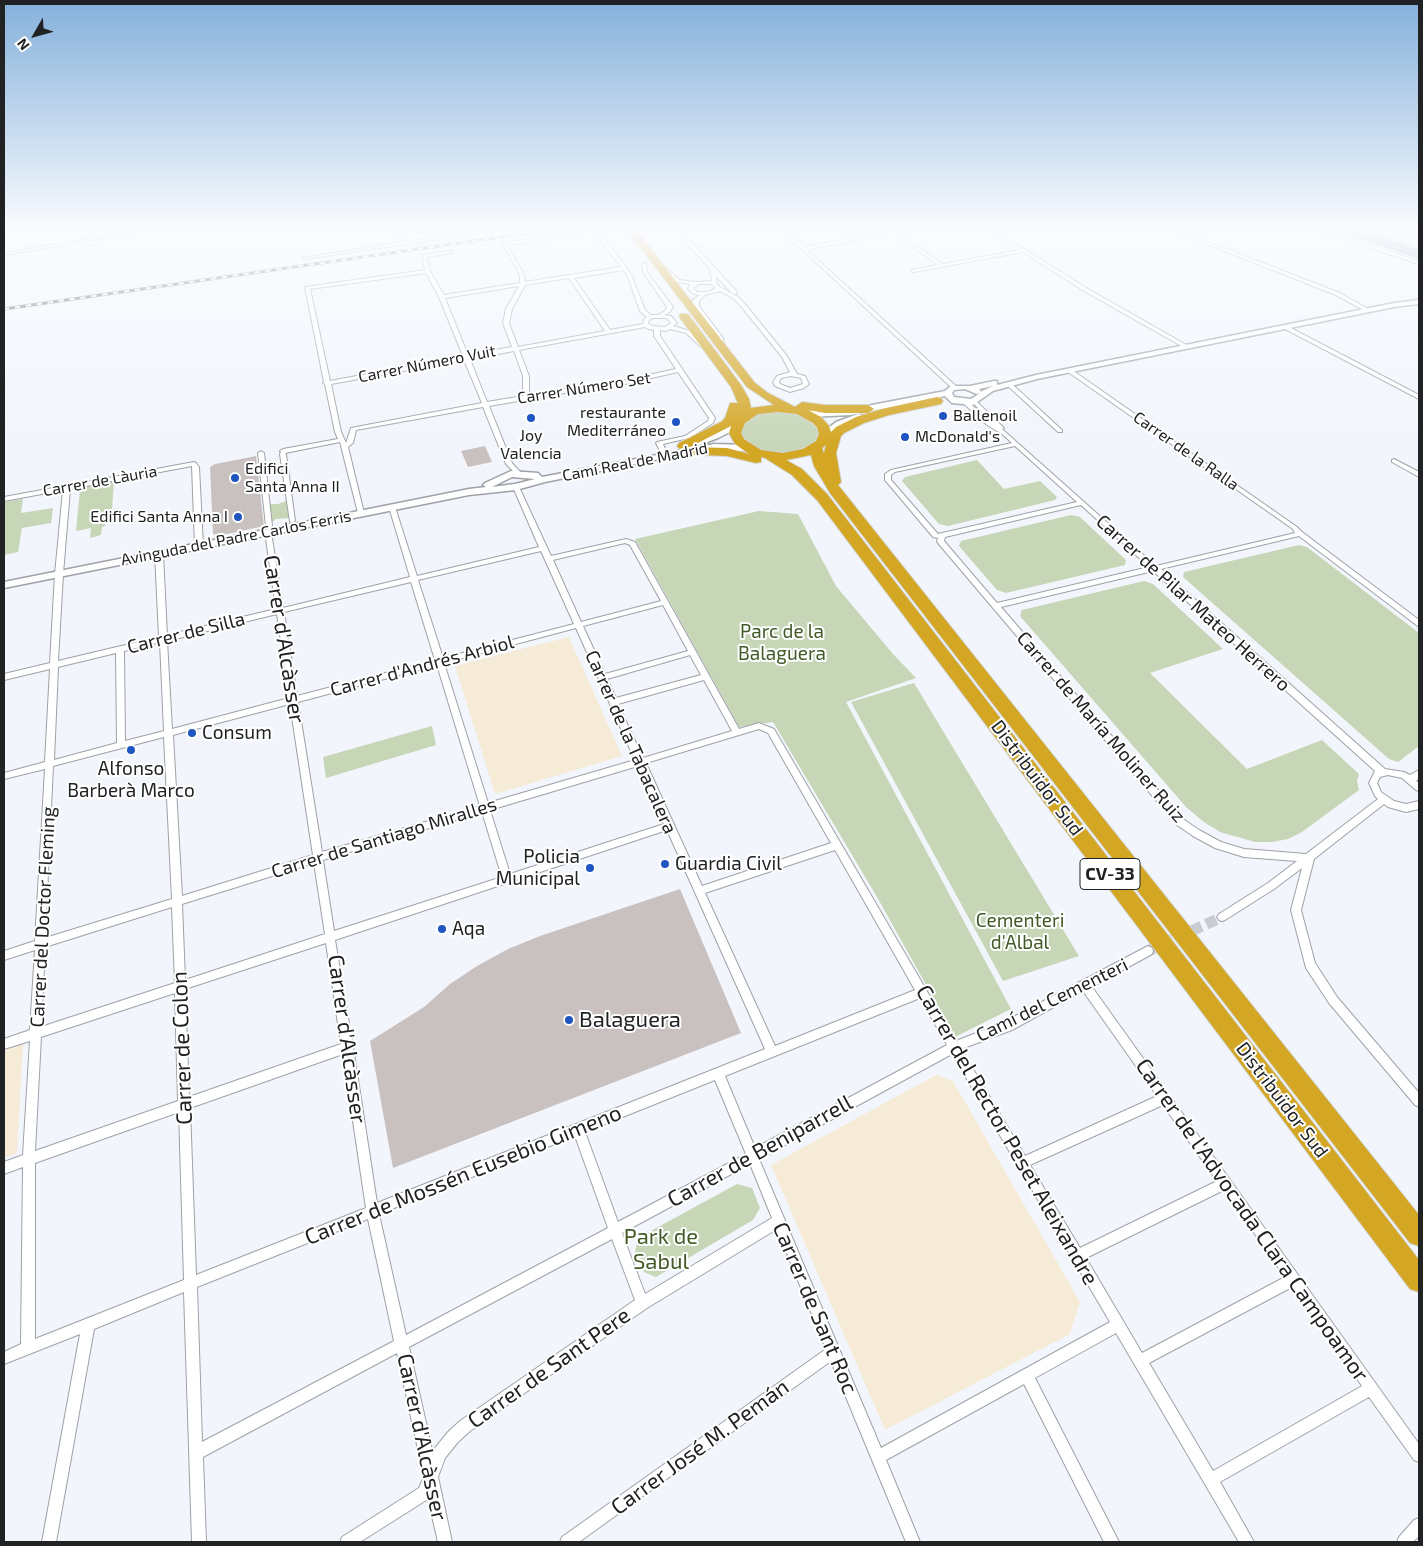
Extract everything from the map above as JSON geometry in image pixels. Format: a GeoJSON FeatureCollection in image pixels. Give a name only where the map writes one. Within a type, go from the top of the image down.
{"type":"FeatureCollection","features":[{"type":"Feature","properties":{"kind":"highway"},"geometry":{"type":"LineString","coordinates":[[677,302],[711,351],[736,375],[764,395],[791,409],[808,414]]}},
{"type":"Feature","properties":{"kind":"highway"},"geometry":{"type":"LineString","coordinates":[[684,302],[721,344],[736,375],[743,399],[742,420],[736,433],[739,441],[748,448]]}},
{"type":"Feature","properties":{"kind":"highway"},"geometry":{"type":"LineString","coordinates":[[736,375],[805,407],[868,409]]}},
{"type":"Feature","properties":{"kind":"highway"},"geometry":{"type":"LineString","coordinates":[[684,449],[719,429],[731,419],[734,410],[736,375]]}},
{"type":"Feature","properties":{"kind":"highway"},"geometry":{"type":"LineString","coordinates":[[684,449],[727,452],[752,457],[829,494],[830,453],[835,435],[840,430],[860,420],[886,412],[937,401]]}},
{"type":"Feature","properties":{"kind":"highway"},"geometry":{"type":"LineString","coordinates":[[742,420],[766,409],[791,409]]}},
{"type":"Feature","properties":{"kind":"highway","name":"CV-33"},"geometry":{"type":"LineString","coordinates":[[748,448],[770,456],[796,455],[820,440],[823,426],[808,414]]}},
{"type":"Feature","properties":{"kind":"highway","name":"Distribuïdor Sud"},"geometry":{"type":"LineString","coordinates":[[820,440],[820,466],[829,494],[1419,1280]]}},
{"type":"Feature","properties":{"kind":"highway","name":"Distribuïdor Sud"},"geometry":{"type":"LineString","coordinates":[[770,456],[829,494],[1419,1234]]}},
{"type":"Feature","properties":{"kind":"street"},"geometry":{"type":"LineString","coordinates":[[311,302],[326,383],[362,513]]}},
{"type":"Feature","properties":{"kind":"street"},"geometry":{"type":"LineString","coordinates":[[444,302],[486,404],[514,480]]}},
{"type":"Feature","properties":{"kind":"street"},"geometry":{"type":"LineString","coordinates":[[513,302],[509,309],[506,323],[526,376],[526,397]]}},
{"type":"Feature","properties":{"kind":"street"},"geometry":{"type":"LineString","coordinates":[[588,302],[608,331]]}},
{"type":"Feature","properties":{"kind":"street"},"geometry":{"type":"LineString","coordinates":[[640,302],[643,311],[650,317]]}},
{"type":"Feature","properties":{"kind":"street"},"geometry":{"type":"LineString","coordinates":[[660,316],[667,312],[670,307],[667,302]]}},
{"type":"Feature","properties":{"kind":"street"},"geometry":{"type":"LineString","coordinates":[[696,302],[696,306],[720,338],[721,344]]}},
{"type":"Feature","properties":{"kind":"street"},"geometry":{"type":"LineString","coordinates":[[859,302],[951,390],[955,401]]}},
{"type":"Feature","properties":{"kind":"street"},"geometry":{"type":"LineString","coordinates":[[1108,302],[1187,347]]}},
{"type":"Feature","properties":{"kind":"street"},"geometry":{"type":"LineString","coordinates":[[1354,302],[1369,310]]}},
{"type":"Feature","properties":{"kind":"street"},"geometry":{"type":"LineString","coordinates":[[1394,306],[1400,302]]}},
{"type":"Feature","properties":{"kind":"street"},"geometry":{"type":"LineString","coordinates":[[820,440],[838,424],[870,413],[906,404],[937,401],[966,403],[978,398],[990,389],[1036,377],[1369,310],[1418,302]]}},
{"type":"Feature","properties":{"kind":"street"},"geometry":{"type":"LineString","coordinates":[[742,304],[785,357],[794,374],[805,379],[806,384],[802,388],[787,389],[777,385],[777,378],[782,375],[794,374]]}},
{"type":"Feature","properties":{"kind":"street"},"geometry":{"type":"LineString","coordinates":[[669,328],[674,323],[672,319],[660,316],[650,317],[645,321],[645,325],[657,329],[669,328],[688,332],[702,346],[711,351]]}},
{"type":"Feature","properties":{"kind":"street","name":"Carrer Número Vuit"},"geometry":{"type":"LineString","coordinates":[[326,383],[514,347],[645,325]]}},
{"type":"Feature","properties":{"kind":"street"},"geometry":{"type":"LineString","coordinates":[[1287,328],[1419,397]]}},
{"type":"Feature","properties":{"kind":"street"},"geometry":{"type":"LineString","coordinates":[[657,329],[657,336],[712,418],[711,422],[687,437],[659,443],[663,451]]}},
{"type":"Feature","properties":{"kind":"street","name":"Carrer Número Set"},"geometry":{"type":"LineString","coordinates":[[343,443],[350,444],[353,429],[526,397],[594,386],[603,387],[681,370]]}},
{"type":"Feature","properties":{"kind":"street","name":"Carrer de la Ralla"},"geometry":{"type":"LineString","coordinates":[[1070,370],[1295,528],[1300,534],[1419,624]]}},
{"type":"Feature","properties":{"kind":"street"},"geometry":{"type":"LineString","coordinates":[[808,414],[840,414],[951,390],[1036,377]]}},
{"type":"Feature","properties":{"kind":"street"},"geometry":{"type":"LineString","coordinates":[[1010,385],[1060,431]]}},
{"type":"Feature","properties":{"kind":"street"},"geometry":{"type":"LineString","coordinates":[[970,388],[977,390],[978,398]]}},
{"type":"Feature","properties":{"kind":"street","name":"Carrer de Pilar Mateo Herrero"},"geometry":{"type":"LineString","coordinates":[[978,398],[1004,433],[1382,772]]}},
{"type":"Feature","properties":{"kind":"street","name":"Carrer de Pilar Mateo Herrero"},"geometry":{"type":"LineString","coordinates":[[966,403],[989,424],[1004,433]]}},
{"type":"Feature","properties":{"kind":"street","name":"Camí Real de Madrid"},"geometry":{"type":"LineString","coordinates":[[514,480],[684,449],[710,439],[742,420]]}},
{"type":"Feature","properties":{"kind":"street"},"geometry":{"type":"LineString","coordinates":[[292,522],[283,452],[343,443]]}},
{"type":"Feature","properties":{"kind":"street","name":"Carrer de María Moliner Ruiz"},"geometry":{"type":"LineString","coordinates":[[1016,444],[893,471],[888,474],[888,480],[935,535],[942,536],[940,541],[1180,822],[1218,845],[1244,854],[1309,858]]}},
{"type":"Feature","properties":{"kind":"street","name":"Camí Real de Madrid"},"geometry":{"type":"LineString","coordinates":[[514,480],[663,451],[714,447],[748,448]]}},
{"type":"Feature","properties":{"kind":"street","name":"Carrer d'Alcàsser"},"geometry":{"type":"LineString","coordinates":[[261,454],[268,529],[372,1211],[445,1542]]}},
{"type":"Feature","properties":{"kind":"street"},"geometry":{"type":"LineString","coordinates":[[1394,461],[1419,475]]}},
{"type":"Feature","properties":{"kind":"street","name":"Carrer de Làuria"},"geometry":{"type":"LineString","coordinates":[[4,499],[190,464],[196,466],[200,546]]}},
{"type":"Feature","properties":{"kind":"street"},"geometry":{"type":"LineString","coordinates":[[509,464],[514,480]]}},
{"type":"Feature","properties":{"kind":"street","name":"Avinguda del Padre Carlos Ferris"},"geometry":{"type":"LineString","coordinates":[[4,585],[200,546],[268,529],[469,492],[514,480]]}},
{"type":"Feature","properties":{"kind":"street","name":"Carrer de la Tabacalera"},"geometry":{"type":"LineString","coordinates":[[514,480],[543,548],[772,1052]]}},
{"type":"Feature","properties":{"kind":"street","name":"Carrer del Doctor Fleming"},"geometry":{"type":"LineString","coordinates":[[28,1348],[30,1158],[59,574],[67,487]]}},
{"type":"Feature","properties":{"kind":"street"},"geometry":{"type":"LineString","coordinates":[[942,536],[1082,503]]}},
{"type":"Feature","properties":{"kind":"street"},"geometry":{"type":"LineString","coordinates":[[392,507],[507,878]]}},
{"type":"Feature","properties":{"kind":"street"},"geometry":{"type":"LineString","coordinates":[[996,606],[1300,534]]}},
{"type":"Feature","properties":{"kind":"street"},"geometry":{"type":"LineString","coordinates":[[548,559],[630,541],[666,602],[737,732]]}},
{"type":"Feature","properties":{"kind":"street","name":"Carrer de Silla"},"geometry":{"type":"LineString","coordinates":[[4,677],[543,548]]}},
{"type":"Feature","properties":{"kind":"street","name":"Carrer de Colon"},"geometry":{"type":"LineString","coordinates":[[159,554],[178,901],[199,1542]]}},
{"type":"Feature","properties":{"kind":"street","name":"Carrer d'Andrés Arbiol"},"geometry":{"type":"LineString","coordinates":[[4,776],[666,602]]}},
{"type":"Feature","properties":{"kind":"street"},"geometry":{"type":"LineString","coordinates":[[120,649],[121,744]]}},
{"type":"Feature","properties":{"kind":"street"},"geometry":{"type":"LineString","coordinates":[[602,678],[693,652]]}},
{"type":"Feature","properties":{"kind":"street"},"geometry":{"type":"LineString","coordinates":[[613,702],[706,676]]}},
{"type":"Feature","properties":{"kind":"street","name":"Carrer de Santiago Miralles"},"geometry":{"type":"LineString","coordinates":[[4,955],[319,857],[737,732],[759,726],[766,728]]}},
{"type":"Feature","properties":{"kind":"street","name":"Carrer del Rector Peset Aleixandre"},"geometry":{"type":"LineString","coordinates":[[766,728],[771,731],[954,1047],[1247,1542]]}},
{"type":"Feature","properties":{"kind":"street"},"geometry":{"type":"LineString","coordinates":[[1419,788],[1411,780],[1396,773],[1382,772],[1373,778],[1374,788],[1384,799],[1406,808],[1419,806]]}},
{"type":"Feature","properties":{"kind":"street"},"geometry":{"type":"LineString","coordinates":[[1411,780],[1419,773]]}},
{"type":"Feature","properties":{"kind":"street"},"geometry":{"type":"LineString","coordinates":[[1222,917],[1271,886],[1384,799]]}},
{"type":"Feature","properties":{"kind":"street"},"geometry":{"type":"LineString","coordinates":[[4,1044],[669,826]]}},
{"type":"Feature","properties":{"kind":"street"},"geometry":{"type":"LineString","coordinates":[[698,891],[837,845]]}},
{"type":"Feature","properties":{"kind":"street"},"geometry":{"type":"LineString","coordinates":[[1309,858],[1296,910],[1310,965],[1333,1000],[1419,1101]]}},
{"type":"Feature","properties":{"kind":"street","name":"Camí del Cementeri"},"geometry":{"type":"LineString","coordinates":[[954,1047],[1008,1026],[1148,952]]}},
{"type":"Feature","properties":{"kind":"street","name":"Carrer de l'Advocada Clara Campoamor"},"geometry":{"type":"LineString","coordinates":[[1085,986],[1419,1455]]}},
{"type":"Feature","properties":{"kind":"street","name":"Carrer de Mossén Eusebio Gimeno"},"geometry":{"type":"LineString","coordinates":[[4,1358],[922,992]]}},
{"type":"Feature","properties":{"kind":"street"},"geometry":{"type":"LineString","coordinates":[[4,1168],[348,1046]]}},
{"type":"Feature","properties":{"kind":"street","name":"Carrer de Beniparrell"},"geometry":{"type":"LineString","coordinates":[[196,1453],[616,1230],[954,1047]]}},
{"type":"Feature","properties":{"kind":"street","name":"Carrer de Sant Roc"},"geometry":{"type":"LineString","coordinates":[[718,1073],[913,1542]]}},
{"type":"Feature","properties":{"kind":"street"},"geometry":{"type":"LineString","coordinates":[[1022,1162],[1165,1098]]}},
{"type":"Feature","properties":{"kind":"street"},"geometry":{"type":"LineString","coordinates":[[578,1129],[642,1302]]}},
{"type":"Feature","properties":{"kind":"street"},"geometry":{"type":"LineString","coordinates":[[1078,1256],[1226,1183]]}},
{"type":"Feature","properties":{"kind":"street","name":"Carrer de Sant Pere"},"geometry":{"type":"LineString","coordinates":[[347,1542],[424,1492],[440,1453],[453,1436],[465,1426],[642,1302],[779,1221]]}},
{"type":"Feature","properties":{"kind":"street"},"geometry":{"type":"LineString","coordinates":[[1140,1361],[1294,1279]]}},
{"type":"Feature","properties":{"kind":"street"},"geometry":{"type":"LineString","coordinates":[[49,1542],[88,1324]]}},
{"type":"Feature","properties":{"kind":"street"},"geometry":{"type":"LineString","coordinates":[[878,1457],[1118,1325]]}},
{"type":"Feature","properties":{"kind":"street","name":"Carrer José M. Pemán"},"geometry":{"type":"LineString","coordinates":[[567,1542],[834,1351]]}},
{"type":"Feature","properties":{"kind":"street"},"geometry":{"type":"LineString","coordinates":[[1026,1376],[1112,1542]]}},
{"type":"Feature","properties":{"kind":"street"},"geometry":{"type":"LineString","coordinates":[[1210,1480],[1372,1388]]}},
{"type":"Feature","properties":{"kind":"street"},"geometry":{"type":"LineString","coordinates":[[1404,1542],[1419,1525]]}},
{"type":"Feature","properties":{"kind":"shaded area"},"geometry":{"type":"Polygon","coordinates":[[[569,637],[622,756],[495,794],[455,666],[569,637]]]}},
{"type":"Feature","properties":{"kind":"shaded area"},"geometry":{"type":"Polygon","coordinates":[[[23,1043],[17,1153],[4,1158],[4,1050],[23,1043]]]}},
{"type":"Feature","properties":{"kind":"shaded area"},"geometry":{"type":"Polygon","coordinates":[[[936,1075],[953,1081],[1080,1302],[1070,1334],[885,1430],[771,1165],[936,1075]]]}},
{"type":"Feature","properties":{"kind":"green space"},"geometry":{"type":"Polygon","coordinates":[[[782,411],[803,416],[816,427],[818,433],[811,445],[792,452],[768,452],[757,448],[743,437],[741,430],[750,418],[759,414],[782,411]]]}},
{"type":"Feature","properties":{"kind":"green space"},"geometry":{"type":"Polygon","coordinates":[[[977,460],[1004,489],[1040,481],[1057,497],[1055,500],[948,526],[939,524],[902,481],[905,477],[977,460]]]}},
{"type":"Feature","properties":{"kind":"green space"},"geometry":{"type":"Polygon","coordinates":[[[114,481],[112,509],[106,510],[105,526],[102,527],[101,535],[90,538],[91,528],[76,531],[80,490],[86,486],[114,481]]]}},
{"type":"Feature","properties":{"kind":"green space"},"geometry":{"type":"Polygon","coordinates":[[[23,499],[21,513],[53,508],[51,523],[22,528],[18,552],[4,555],[4,502],[23,499]]]}},
{"type":"Feature","properties":{"kind":"green space"},"geometry":{"type":"Polygon","coordinates":[[[286,501],[289,518],[276,519],[272,522],[270,504],[286,501]]]}},
{"type":"Feature","properties":{"kind":"green space","name":"Parc de la Balaguera"},"geometry":{"type":"Polygon","coordinates":[[[759,511],[798,514],[836,586],[893,654],[916,678],[846,702],[1011,1009],[955,1037],[877,897],[773,722],[739,727],[635,539],[759,511]]]}},
{"type":"Feature","properties":{"kind":"green space"},"geometry":{"type":"Polygon","coordinates":[[[1071,515],[1080,517],[1126,560],[1125,565],[1006,593],[997,590],[959,546],[961,541],[1071,515]]]}},
{"type":"Feature","properties":{"kind":"green space"},"geometry":{"type":"Polygon","coordinates":[[[1299,545],[1307,547],[1419,633],[1419,746],[1398,762],[1389,759],[1183,577],[1184,572],[1299,545]]]}},
{"type":"Feature","properties":{"kind":"green space"},"geometry":{"type":"Polygon","coordinates":[[[1144,581],[1153,584],[1223,649],[1150,673],[1247,769],[1322,740],[1359,774],[1357,781],[1359,790],[1302,832],[1288,839],[1272,842],[1255,842],[1220,832],[1187,808],[1020,616],[1022,610],[1144,581]]]}},
{"type":"Feature","properties":{"kind":"green space","name":"Cementeri d'Albal"},"geometry":{"type":"Polygon","coordinates":[[[914,683],[1079,956],[1003,981],[851,702],[914,683]]]}},
{"type":"Feature","properties":{"kind":"green space"},"geometry":{"type":"Polygon","coordinates":[[[432,726],[436,745],[326,778],[323,757],[432,726]]]}},
{"type":"Feature","properties":{"kind":"green space","name":"Park de Sabul"},"geometry":{"type":"Polygon","coordinates":[[[737,1184],[752,1188],[760,1208],[753,1220],[656,1277],[644,1272],[635,1252],[638,1238],[737,1184]]]}},
{"type":"Feature","properties":{"kind":"building"},"geometry":{"type":"Polygon","coordinates":[[[485,446],[492,462],[468,467],[461,451],[485,446]]]}},
{"type":"Feature","properties":{"kind":"building"},"geometry":{"type":"Polygon","coordinates":[[[256,456],[264,526],[218,536],[213,534],[210,467],[215,464],[256,456]]]}},
{"type":"Feature","properties":{"kind":"building","name":"Balaguera"},"geometry":{"type":"Polygon","coordinates":[[[680,889],[741,1033],[393,1168],[370,1041],[424,1007],[450,984],[477,966],[508,949],[540,936],[680,889]]]}},
{"type":"Feature","properties":{"kind":"tunnel"},"geometry":{"type":"LineString","coordinates":[[1148,951],[1222,917]]}},
{"type":"Feature","properties":{"kind":"railway"},"geometry":{"type":"LineString","coordinates":[[4,309],[51,302]]}},
{"type":"Feature","properties":{"kind":"place","name":"Ballenoil"},"geometry":{"type":"Point","coordinates":[943,416]}},
{"type":"Feature","properties":{"kind":"place","name":"Joy Valencia"},"geometry":{"type":"Point","coordinates":[531,418]}},
{"type":"Feature","properties":{"kind":"place","name":"restaurante Mediterráneo"},"geometry":{"type":"Point","coordinates":[676,422]}},
{"type":"Feature","properties":{"kind":"place","name":"McDonald's"},"geometry":{"type":"Point","coordinates":[905,437]}},
{"type":"Feature","properties":{"kind":"place","name":"Edifici Santa Anna II"},"geometry":{"type":"Point","coordinates":[235,478]}},
{"type":"Feature","properties":{"kind":"place","name":"Edifici Santa Anna I"},"geometry":{"type":"Point","coordinates":[238,517]}},
{"type":"Feature","properties":{"kind":"place","name":"Consum"},"geometry":{"type":"Point","coordinates":[192,733]}},
{"type":"Feature","properties":{"kind":"place","name":"Alfonso Barberà Marco"},"geometry":{"type":"Point","coordinates":[131,750]}},
{"type":"Feature","properties":{"kind":"place","name":"Guardia Civil"},"geometry":{"type":"Point","coordinates":[665,864]}},
{"type":"Feature","properties":{"kind":"place","name":"Policia Municipal"},"geometry":{"type":"Point","coordinates":[590,868]}},
{"type":"Feature","properties":{"kind":"place","name":"Aqa"},"geometry":{"type":"Point","coordinates":[442,929]}},
{"type":"Feature","properties":{"kind":"place","name":"Balaguera"},"geometry":{"type":"Point","coordinates":[569,1020]}}]}
